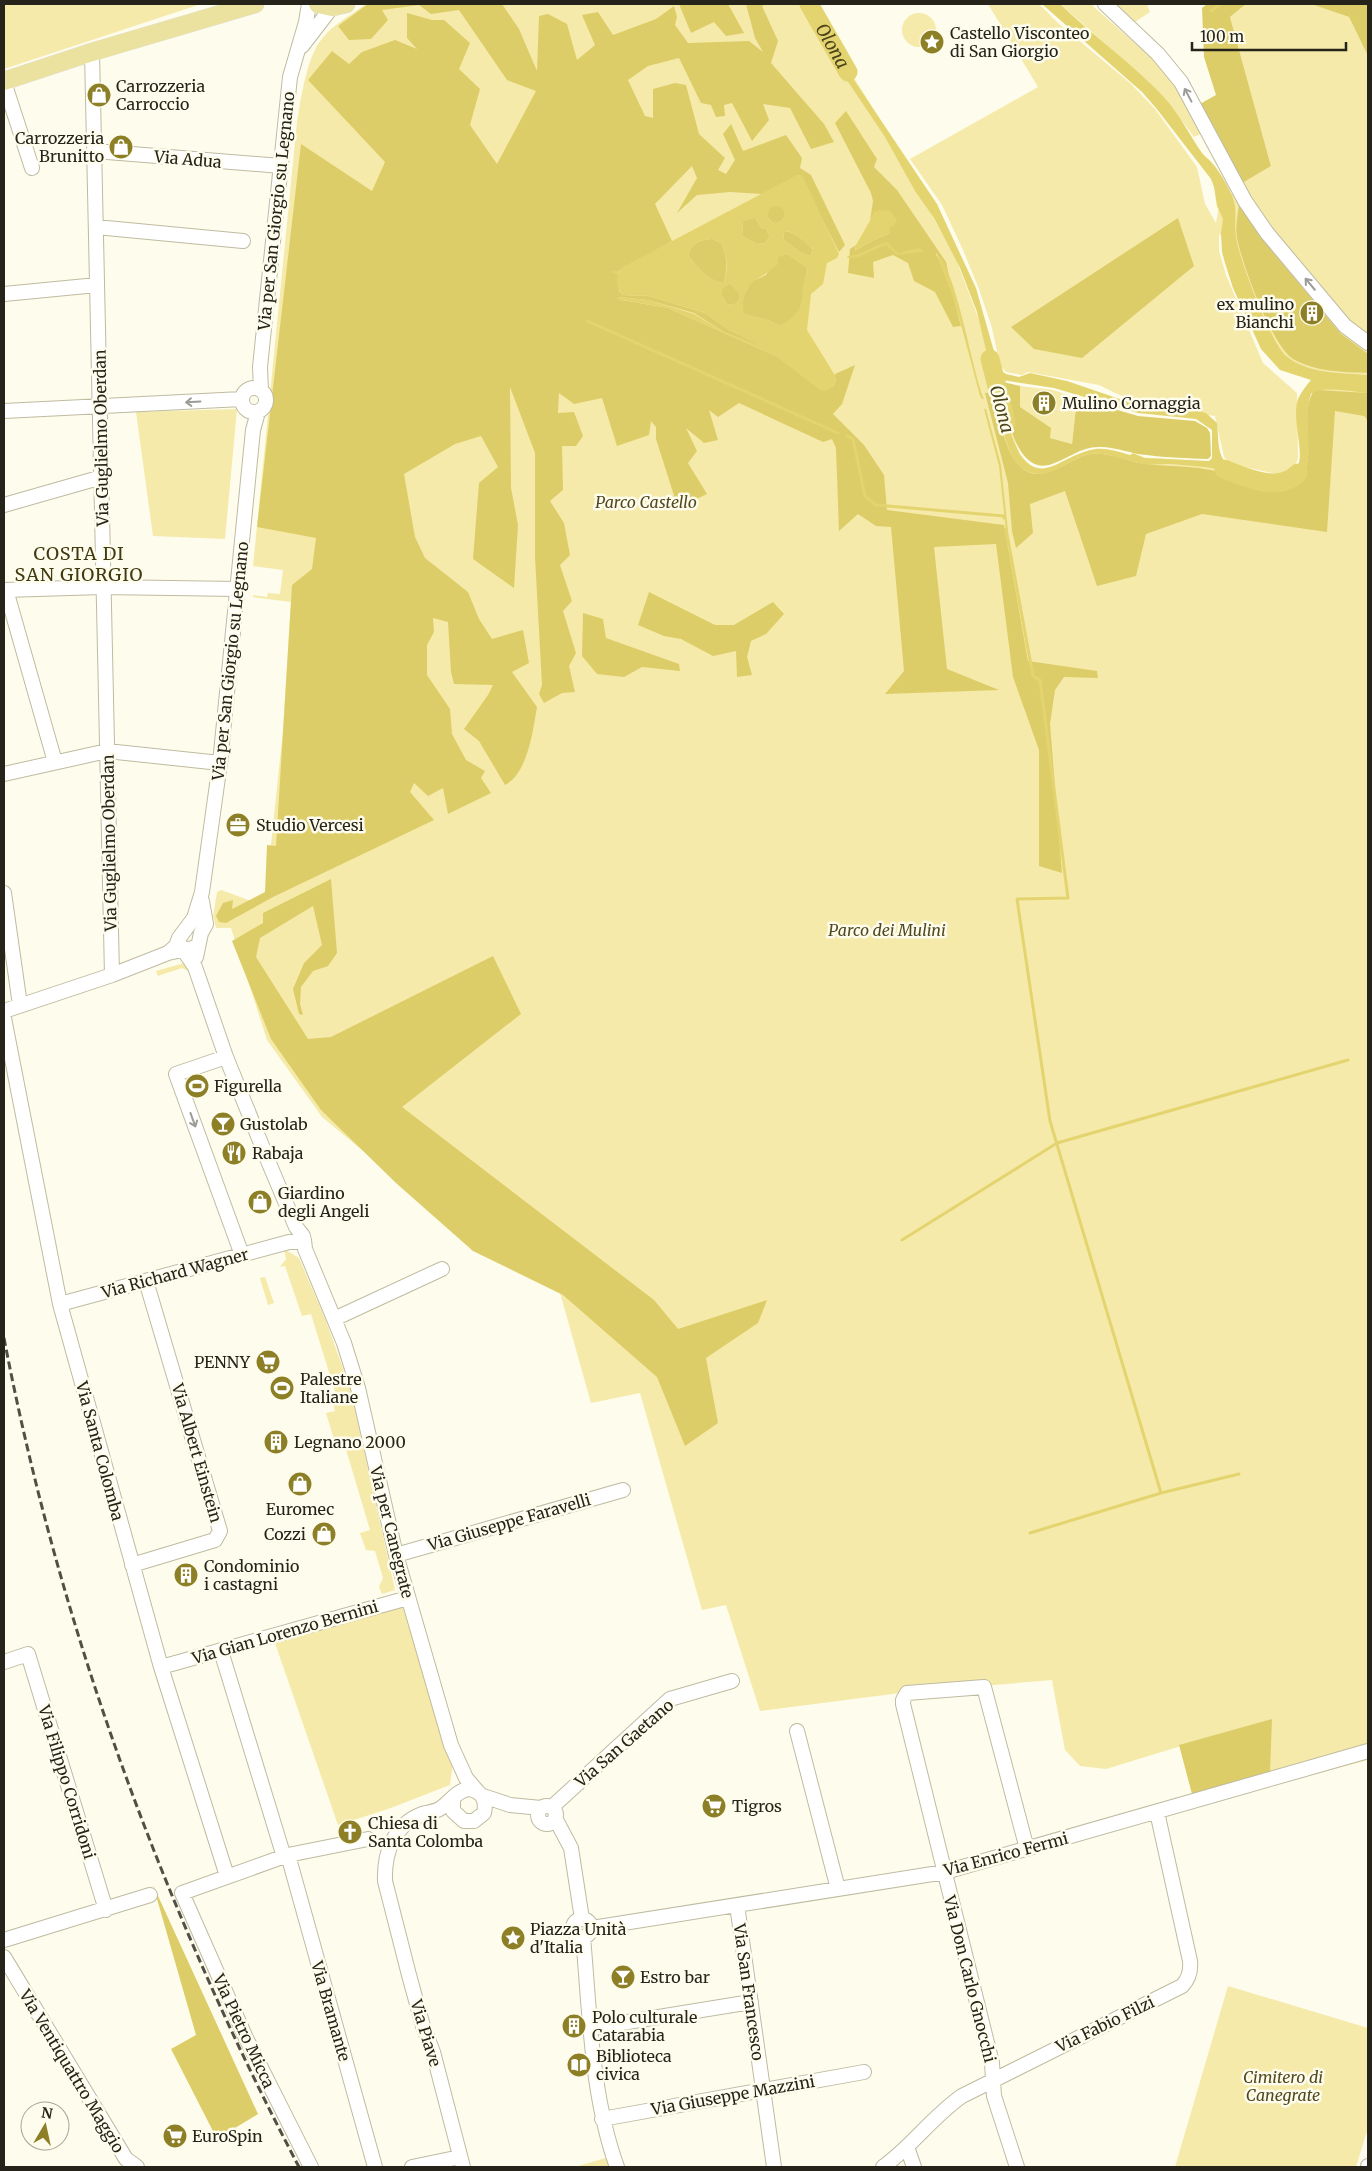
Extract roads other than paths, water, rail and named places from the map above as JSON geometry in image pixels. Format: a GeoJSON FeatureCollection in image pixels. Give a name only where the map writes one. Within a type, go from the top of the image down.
{"type":"FeatureCollection","features":[{"type":"Feature","properties":{"kind":"main road"},"geometry":{"type":"LineString","coordinates":[[4,82],[92,52],[255,4]]}},
{"type":"Feature","properties":{"kind":"street","name":"Via per San Giorgio su Legnano"},"geometry":{"type":"LineString","coordinates":[[199,918],[220,763],[254,430],[254,412],[266,403],[266,396],[257,389],[290,77],[306,22],[309,4]]}},
{"type":"Feature","properties":{"kind":"street"},"geometry":{"type":"LineString","coordinates":[[1105,4],[1158,54],[1181,82],[1245,201],[1267,234],[1345,326],[1368,344]]}},
{"type":"Feature","properties":{"kind":"street","name":"Via per San Giorgio su Legnano"},"geometry":{"type":"LineString","coordinates":[[295,55],[332,5]]}},
{"type":"Feature","properties":{"kind":"street","name":"Via Guglielmo Oberdan"},"geometry":{"type":"LineString","coordinates":[[92,52],[112,975]]}},
{"type":"Feature","properties":{"kind":"street"},"geometry":{"type":"LineString","coordinates":[[4,82],[32,168]]}},
{"type":"Feature","properties":{"kind":"street","name":"Via Adua"},"geometry":{"type":"LineString","coordinates":[[95,151],[281,166]]}},
{"type":"Feature","properties":{"kind":"street"},"geometry":{"type":"LineString","coordinates":[[96,228],[243,241]]}},
{"type":"Feature","properties":{"kind":"street"},"geometry":{"type":"LineString","coordinates":[[4,294],[97,285]]}},
{"type":"Feature","properties":{"kind":"street"},"geometry":{"type":"LineString","coordinates":[[254,412],[244,407],[242,400],[247,390],[257,389]]}},
{"type":"Feature","properties":{"kind":"street"},"geometry":{"type":"LineString","coordinates":[[4,411],[242,400]]}},
{"type":"Feature","properties":{"kind":"street"},"geometry":{"type":"LineString","coordinates":[[4,506],[102,477]]}},
{"type":"Feature","properties":{"kind":"street"},"geometry":{"type":"LineString","coordinates":[[55,762],[5,590],[103,587],[238,589]]}},
{"type":"Feature","properties":{"kind":"street"},"geometry":{"type":"LineString","coordinates":[[4,774],[107,752],[220,763]]}},
{"type":"Feature","properties":{"kind":"street"},"geometry":{"type":"LineString","coordinates":[[4,893],[20,1005]]}},
{"type":"Feature","properties":{"kind":"street"},"geometry":{"type":"LineString","coordinates":[[4,1011],[112,975],[187,947],[205,927],[199,918],[179,938],[187,947]]}},
{"type":"Feature","properties":{"kind":"street","name":"Via per Canegrate"},"geometry":{"type":"LineString","coordinates":[[187,947],[226,1057],[299,1239],[334,1319],[358,1388],[396,1554],[451,1745],[466,1778],[480,1794]]}},
{"type":"Feature","properties":{"kind":"street","name":"Via Santa Colomba"},"geometry":{"type":"LineString","coordinates":[[4,1018],[60,1304],[161,1667],[227,1876]]}},
{"type":"Feature","properties":{"kind":"street"},"geometry":{"type":"LineString","coordinates":[[226,1057],[176,1074],[242,1255]]}},
{"type":"Feature","properties":{"kind":"street","name":"Via Richard Wagner"},"geometry":{"type":"LineString","coordinates":[[60,1304],[299,1239]]}},
{"type":"Feature","properties":{"kind":"street"},"geometry":{"type":"LineString","coordinates":[[334,1319],[442,1269]]}},
{"type":"Feature","properties":{"kind":"street","name":"Via Albert Einstein"},"geometry":{"type":"LineString","coordinates":[[132,1565],[215,1540],[220,1531],[146,1281]]}},
{"type":"Feature","properties":{"kind":"street","name":"Via Giuseppe Faravelli"},"geometry":{"type":"LineString","coordinates":[[396,1554],[623,1490]]}},
{"type":"Feature","properties":{"kind":"street","name":"Via Gian Lorenzo Bernini"},"geometry":{"type":"LineString","coordinates":[[161,1667],[408,1598]]}},
{"type":"Feature","properties":{"kind":"street","name":"Via Bramante"},"geometry":{"type":"LineString","coordinates":[[221,1651],[286,1856],[375,2167]]}},
{"type":"Feature","properties":{"kind":"street","name":"Via Filippo Corridoni"},"geometry":{"type":"LineString","coordinates":[[4,1662],[28,1654],[106,1910]]}},
{"type":"Feature","properties":{"kind":"street","name":"Via San Gaetano"},"geometry":{"type":"LineString","coordinates":[[546,1815],[670,1699],[732,1681]]}},
{"type":"Feature","properties":{"kind":"street","name":"Via Don Carlo Gnocchi"},"geometry":{"type":"LineString","coordinates":[[1016,2167],[994,2096],[992,2063],[903,1704],[904,1696],[911,1692],[984,1687],[1027,1849]]}},
{"type":"Feature","properties":{"kind":"street"},"geometry":{"type":"LineString","coordinates":[[797,1731],[838,1889]]}},
{"type":"Feature","properties":{"kind":"street","name":"Via Enrico Fermi"},"geometry":{"type":"LineString","coordinates":[[586,1928],[617,1925],[944,1872],[1368,1751]]}},
{"type":"Feature","properties":{"kind":"street"},"geometry":{"type":"LineString","coordinates":[[1341,1758],[1368,1758]]}},
{"type":"Feature","properties":{"kind":"street","name":"Via per Canegrate"},"geometry":{"type":"LineString","coordinates":[[454,1798],[457,1760]]}},
{"type":"Feature","properties":{"kind":"street"},"geometry":{"type":"LineString","coordinates":[[510,1805],[484,1813],[478,1819],[469,1822],[456,1816],[452,1807],[454,1798],[464,1789],[546,1815],[571,1848],[586,1928],[591,2028],[602,2119],[617,2167]]}},
{"type":"Feature","properties":{"kind":"street"},"geometry":{"type":"LineString","coordinates":[[480,1794],[485,1806],[484,1813]]}},
{"type":"Feature","properties":{"kind":"street","name":"Via Piave"},"geometry":{"type":"LineString","coordinates":[[454,1798],[436,1811],[422,1814],[409,1821],[394,1837],[386,1855],[385,1868],[389,1898],[462,2162]]}},
{"type":"Feature","properties":{"kind":"street","name":"Via Fabio Filzi"},"geometry":{"type":"LineString","coordinates":[[884,2167],[907,2147],[931,2120],[951,2104],[993,2080],[1182,1986],[1190,1972],[1190,1961],[1157,1812]]}},
{"type":"Feature","properties":{"kind":"street","name":"Via Piave"},"geometry":{"type":"LineString","coordinates":[[389,1898],[392,1870],[402,1842],[416,1826],[426,1821],[440,1817],[456,1816]]}},
{"type":"Feature","properties":{"kind":"street"},"geometry":{"type":"LineString","coordinates":[[227,1876],[286,1856],[368,1839]]}},
{"type":"Feature","properties":{"kind":"street","name":"Via Pietro Micca"},"geometry":{"type":"LineString","coordinates":[[227,1876],[182,1893],[246,2038],[311,2167]]}},
{"type":"Feature","properties":{"kind":"street"},"geometry":{"type":"LineString","coordinates":[[4,1940],[106,1910],[150,1894]]}},
{"type":"Feature","properties":{"kind":"street","name":"Via San Francesco"},"geometry":{"type":"LineString","coordinates":[[737,1905],[774,2167]]}},
{"type":"Feature","properties":{"kind":"street","name":"Via Ventiquattro Maggio"},"geometry":{"type":"LineString","coordinates":[[4,1957],[129,2165]]}},
{"type":"Feature","properties":{"kind":"street"},"geometry":{"type":"LineString","coordinates":[[591,2028],[751,2002]]}},
{"type":"Feature","properties":{"kind":"street","name":"Via Giuseppe Mazzini"},"geometry":{"type":"LineString","coordinates":[[602,2119],[864,2072]]}},
{"type":"Feature","properties":{"kind":"street"},"geometry":{"type":"LineString","coordinates":[[907,2147],[914,2167]]}},
{"type":"Feature","properties":{"kind":"street"},"geometry":{"type":"LineString","coordinates":[[412,2167],[462,2162]]}},
{"type":"Feature","properties":{"kind":"water"},"geometry":{"type":"Polygon","coordinates":[[[799,4],[806,4],[817,25],[937,204],[976,288],[999,369],[1006,374],[1019,377],[1030,373],[1067,381],[1140,406],[1177,407],[1206,413],[1217,423],[1219,448],[1227,464],[1246,472],[1286,475],[1295,470],[1299,462],[1300,451],[1296,411],[1299,396],[1311,380],[1280,370],[1261,349],[1233,288],[1225,263],[1222,252],[1221,233],[1223,219],[1217,206],[1211,179],[1142,92],[1042,4],[1060,4],[1152,85],[1175,111],[1202,153],[1222,176],[1229,189],[1235,208],[1235,230],[1238,248],[1256,299],[1279,347],[1285,355],[1303,366],[1336,373],[1368,375],[1368,393],[1330,389],[1315,391],[1311,394],[1308,416],[1308,460],[1301,479],[1293,482],[1270,482],[1212,468],[1170,464],[1143,464],[1110,455],[1097,454],[1083,456],[1058,469],[1041,474],[1032,473],[1017,464],[1008,447],[996,399],[1002,398],[1011,434],[1022,457],[1030,465],[1040,468],[1053,466],[1079,454],[1096,449],[1130,455],[1133,453],[1145,458],[1209,461],[1212,458],[1212,430],[1196,419],[1138,413],[1054,388],[1002,380],[1000,383],[994,384],[977,312],[960,268],[934,218],[915,191],[885,137],[812,28],[799,4]]]}},
{"type":"Feature","properties":{"kind":"water"},"geometry":{"type":"Polygon","coordinates":[[[800,175],[803,177],[839,254],[837,258],[827,263],[823,284],[811,294],[807,330],[836,377],[835,383],[829,389],[820,390],[776,356],[668,308],[623,300],[622,302],[617,299],[618,297],[648,300],[694,314],[724,332],[760,346],[729,330],[705,313],[649,296],[623,295],[618,289],[617,277],[623,267],[800,175]],[[775,206],[770,208],[767,216],[770,221],[777,223],[784,218],[784,211],[781,208],[775,206]],[[751,219],[743,221],[742,236],[757,244],[765,243],[770,236],[766,229],[761,228],[756,219],[751,219]],[[783,231],[784,240],[800,252],[810,256],[813,250],[795,234],[783,231]],[[712,239],[694,244],[688,255],[708,277],[724,283],[727,263],[721,243],[712,239]],[[787,254],[778,257],[778,264],[748,288],[743,302],[743,313],[771,321],[779,326],[790,319],[800,307],[808,269],[787,254]],[[730,283],[722,290],[722,296],[727,304],[734,305],[740,299],[739,293],[730,283]]]}},
{"type":"Feature","properties":{"kind":"water"},"geometry":{"type":"Polygon","coordinates":[[[880,210],[890,211],[897,220],[894,226],[890,227],[890,233],[855,251],[856,245],[875,212],[880,210]]]}},
{"type":"Feature","properties":{"kind":"water"},"geometry":{"type":"Polygon","coordinates":[[[887,242],[898,253],[918,248],[923,250],[922,252],[897,255],[886,245],[858,257],[847,258],[848,256],[853,256],[887,242]]]}},
{"type":"Feature","properties":{"kind":"water"},"geometry":{"type":"Polygon","coordinates":[[[936,253],[943,262],[957,298],[984,399],[980,396],[955,302],[936,253]]]}},
{"type":"Feature","properties":{"kind":"water"},"geometry":{"type":"Polygon","coordinates":[[[984,409],[986,409],[1001,465],[1008,531],[1006,531],[999,466],[984,409]]]}},
{"type":"Feature","properties":{"kind":"waterway","name":"Olona"},"geometry":{"type":"LineString","coordinates":[[809,4],[848,72]]}},
{"type":"Feature","properties":{"kind":"waterway"},"geometry":{"type":"LineString","coordinates":[[1211,11],[1220,4]]}},
{"type":"Feature","properties":{"kind":"waterway"},"geometry":{"type":"LineString","coordinates":[[614,272],[618,273]]}},
{"type":"Feature","properties":{"kind":"waterway"},"geometry":{"type":"LineString","coordinates":[[587,321],[838,433]]}},
{"type":"Feature","properties":{"kind":"waterway","name":"Olona"},"geometry":{"type":"LineString","coordinates":[[990,359],[1006,422]]}},
{"type":"Feature","properties":{"kind":"waterway"},"geometry":{"type":"LineString","coordinates":[[847,436],[853,439],[865,496],[876,505],[1004,516],[1004,518]]}},
{"type":"Feature","properties":{"kind":"waterway","name":"Olona"},"geometry":{"type":"LineString","coordinates":[[1224,469],[1262,482],[1272,483],[1290,479],[1298,473]]}},
{"type":"Feature","properties":{"kind":"waterway"},"geometry":{"type":"LineString","coordinates":[[1006,529],[1033,676],[1040,680],[1068,898],[1017,899],[1050,1121],[1161,1493]]}},
{"type":"Feature","properties":{"kind":"waterway"},"geometry":{"type":"LineString","coordinates":[[902,1240],[1057,1143],[1348,1060]]}},
{"type":"Feature","properties":{"kind":"waterway"},"geometry":{"type":"LineString","coordinates":[[1030,1533],[1161,1493],[1239,1474]]}},
{"type":"Feature","properties":{"kind":"railway"},"geometry":{"type":"LineString","coordinates":[[4,1338],[27,1446],[54,1553],[86,1659],[121,1763],[160,1867],[203,1969],[299,2167]]}},
{"type":"Feature","properties":{"kind":"place","name":"Castello Visconteo di San Giorgio"},"geometry":{"type":"Point","coordinates":[932,42]}},
{"type":"Feature","properties":{"kind":"place","name":"Carrozzeria Carroccio"},"geometry":{"type":"Point","coordinates":[99,95]}},
{"type":"Feature","properties":{"kind":"place","name":"Carrozzeria Brunitto"},"geometry":{"type":"Point","coordinates":[121,147]}},
{"type":"Feature","properties":{"kind":"place","name":"ex mulino Bianchi"},"geometry":{"type":"Point","coordinates":[1312,313]}},
{"type":"Feature","properties":{"kind":"place","name":"Mulino Cornaggia"},"geometry":{"type":"Point","coordinates":[1044,403]}},
{"type":"Feature","properties":{"kind":"place","name":"Studio Vercesi"},"geometry":{"type":"Point","coordinates":[238,825]}},
{"type":"Feature","properties":{"kind":"place","name":"Figurella"},"geometry":{"type":"Point","coordinates":[197,1086]}},
{"type":"Feature","properties":{"kind":"place","name":"Gustolab"},"geometry":{"type":"Point","coordinates":[223,1124]}},
{"type":"Feature","properties":{"kind":"place","name":"Rabaja"},"geometry":{"type":"Point","coordinates":[234,1153]}},
{"type":"Feature","properties":{"kind":"place","name":"Giardino degli Angeli"},"geometry":{"type":"Point","coordinates":[260,1202]}},
{"type":"Feature","properties":{"kind":"place","name":"PENNY"},"geometry":{"type":"Point","coordinates":[268,1362]}},
{"type":"Feature","properties":{"kind":"place","name":"Palestre Italiane"},"geometry":{"type":"Point","coordinates":[282,1388]}},
{"type":"Feature","properties":{"kind":"place","name":"Legnano 2000"},"geometry":{"type":"Point","coordinates":[276,1442]}},
{"type":"Feature","properties":{"kind":"place","name":"Euromec"},"geometry":{"type":"Point","coordinates":[300,1484]}},
{"type":"Feature","properties":{"kind":"place","name":"Cozzi"},"geometry":{"type":"Point","coordinates":[324,1534]}},
{"type":"Feature","properties":{"kind":"place","name":"Condominio i castagni"},"geometry":{"type":"Point","coordinates":[186,1575]}},
{"type":"Feature","properties":{"kind":"place","name":"Tigros"},"geometry":{"type":"Point","coordinates":[714,1806]}},
{"type":"Feature","properties":{"kind":"place","name":"Chiesa di Santa Colomba"},"geometry":{"type":"Point","coordinates":[350,1832]}},
{"type":"Feature","properties":{"kind":"place","name":"Piazza Unità d'Italia"},"geometry":{"type":"Point","coordinates":[513,1938]}},
{"type":"Feature","properties":{"kind":"place","name":"Estro bar"},"geometry":{"type":"Point","coordinates":[623,1977]}},
{"type":"Feature","properties":{"kind":"place","name":"Polo culturale Catarabia"},"geometry":{"type":"Point","coordinates":[574,2026]}},
{"type":"Feature","properties":{"kind":"place","name":"Biblioteca civica"},"geometry":{"type":"Point","coordinates":[579,2065]}},
{"type":"Feature","properties":{"kind":"place","name":"EuroSpin"},"geometry":{"type":"Point","coordinates":[175,2136]}},
{"type":"Feature","properties":{"kind":"district","name":"COSTA DI SAN GIORGIO"},"geometry":{"type":"Point","coordinates":[79,563]}},
{"type":"Feature","properties":{"kind":"park label","name":"Parco Castello"},"geometry":{"type":"Point","coordinates":[646,502]}},
{"type":"Feature","properties":{"kind":"park label","name":"Parco dei Mulini"},"geometry":{"type":"Point","coordinates":[887,930]}},
{"type":"Feature","properties":{"kind":"park label","name":"Cimitero di Canegrate"},"geometry":{"type":"Point","coordinates":[1283,2086]}}]}
